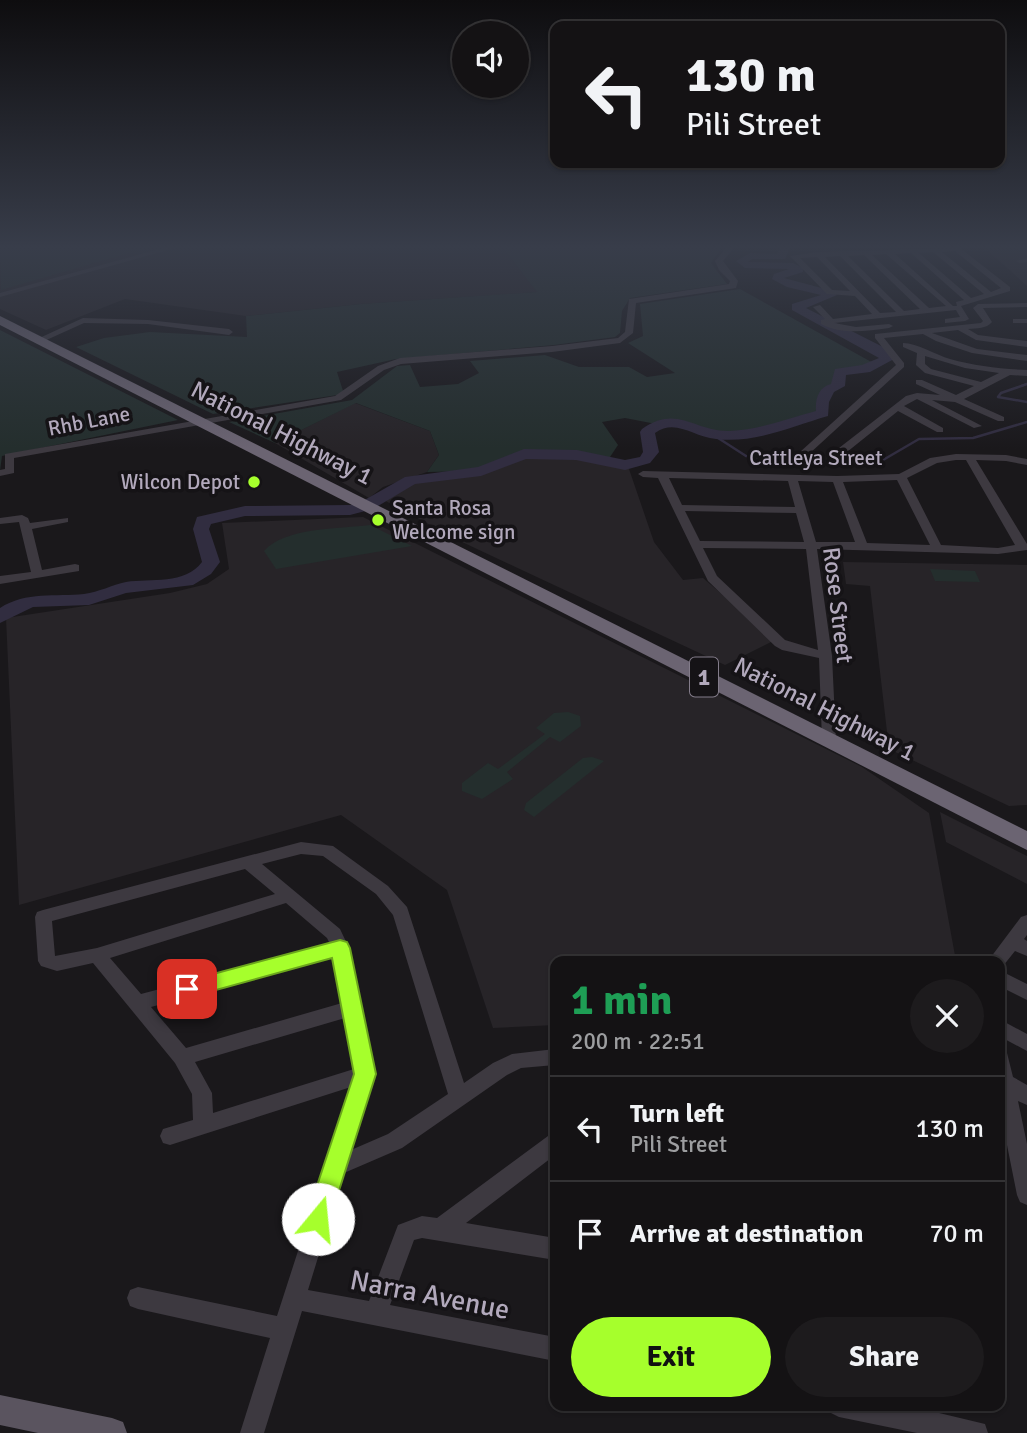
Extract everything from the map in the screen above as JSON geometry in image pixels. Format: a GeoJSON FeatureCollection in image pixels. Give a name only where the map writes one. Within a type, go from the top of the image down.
{"type":"FeatureCollection","features":[{"type":"Feature","properties":{"kind":"highway","name":"National Highway 1"},"geometry":{"type":"LineString","coordinates":[[0,320],[1027,841]]}},
{"type":"Feature","properties":{"kind":"main road"},"geometry":{"type":"LineString","coordinates":[[0,1410],[112,1433]]}},
{"type":"Feature","properties":{"kind":"street"},"geometry":{"type":"LineString","coordinates":[[204,422],[341,400],[394,365],[622,342],[635,337],[635,315]]}},
{"type":"Feature","properties":{"kind":"street"},"geometry":{"type":"LineString","coordinates":[[825,315],[830,320]]}},
{"type":"Feature","properties":{"kind":"street"},"geometry":{"type":"LineString","coordinates":[[849,315],[852,318]]}},
{"type":"Feature","properties":{"kind":"street"},"geometry":{"type":"LineString","coordinates":[[892,315],[824,321],[839,329],[849,330],[964,319],[963,315]]}},
{"type":"Feature","properties":{"kind":"street"},"geometry":{"type":"LineString","coordinates":[[805,452],[901,365],[878,336],[988,324],[983,315]]}},
{"type":"Feature","properties":{"kind":"street"},"geometry":{"type":"LineString","coordinates":[[40,340],[83,320],[148,322],[229,332]]}},
{"type":"Feature","properties":{"kind":"street"},"geometry":{"type":"LineString","coordinates":[[958,327],[976,337],[1027,344]]}},
{"type":"Feature","properties":{"kind":"street"},"geometry":{"type":"LineString","coordinates":[[927,334],[965,349],[1001,357],[1027,358]]}},
{"type":"Feature","properties":{"kind":"street"},"geometry":{"type":"LineString","coordinates":[[906,345],[961,364],[1027,373]]}},
{"type":"Feature","properties":{"kind":"street"},"geometry":{"type":"LineString","coordinates":[[921,352],[920,365],[928,371],[984,386]]}},
{"type":"Feature","properties":{"kind":"street"},"geometry":{"type":"LineString","coordinates":[[843,450],[898,407],[917,396],[956,399],[1008,372]]}},
{"type":"Feature","properties":{"kind":"street"},"geometry":{"type":"LineString","coordinates":[[919,382],[1000,419]]}},
{"type":"Feature","properties":{"kind":"street"},"geometry":{"type":"LineString","coordinates":[[917,396],[977,426]]}},
{"type":"Feature","properties":{"kind":"street"},"geometry":{"type":"LineString","coordinates":[[898,407],[940,430]]}},
{"type":"Feature","properties":{"kind":"street","name":"Rhb Lane"},"geometry":{"type":"LineString","coordinates":[[0,473],[10,471],[9,456],[204,422]]}},
{"type":"Feature","properties":{"kind":"street"},"geometry":{"type":"LineString","coordinates":[[694,544],[998,551],[1025,547],[969,457]]}},
{"type":"Feature","properties":{"kind":"street","name":"Cattleya Street"},"geometry":{"type":"LineString","coordinates":[[643,474],[837,479],[901,477],[934,460],[969,457],[1027,462]]}},
{"type":"Feature","properties":{"kind":"street"},"geometry":{"type":"LineString","coordinates":[[662,475],[712,578],[780,643],[825,656]]}},
{"type":"Feature","properties":{"kind":"street"},"geometry":{"type":"LineString","coordinates":[[901,477],[938,550]]}},
{"type":"Feature","properties":{"kind":"street","name":"Rose Street"},"geometry":{"type":"LineString","coordinates":[[792,478],[811,546],[825,656],[830,740]]}},
{"type":"Feature","properties":{"kind":"street"},"geometry":{"type":"LineString","coordinates":[[837,479],[862,546]]}},
{"type":"Feature","properties":{"kind":"street"},"geometry":{"type":"LineString","coordinates":[[677,508],[801,510]]}},
{"type":"Feature","properties":{"kind":"street"},"geometry":{"type":"LineString","coordinates":[[0,521],[64,520]]}},
{"type":"Feature","properties":{"kind":"street"},"geometry":{"type":"LineString","coordinates":[[25,522],[37,573]]}},
{"type":"Feature","properties":{"kind":"street"},"geometry":{"type":"LineString","coordinates":[[0,580],[75,568]]}},
{"type":"Feature","properties":{"kind":"street"},"geometry":{"type":"LineString","coordinates":[[290,896],[97,954],[57,964],[47,961],[43,917],[301,848],[327,850],[382,890],[401,912],[459,1097]]}},
{"type":"Feature","properties":{"kind":"street"},"geometry":{"type":"LineString","coordinates":[[248,862],[334,934],[340,948],[365,1074],[252,1433]]}},
{"type":"Feature","properties":{"kind":"street"},"geometry":{"type":"LineString","coordinates":[[1004,956],[1020,945],[1027,922]]}},
{"type":"Feature","properties":{"kind":"street"},"geometry":{"type":"LineString","coordinates":[[136,1003],[340,948]]}},
{"type":"Feature","properties":{"kind":"street"},"geometry":{"type":"LineString","coordinates":[[97,954],[182,1057],[202,1093],[203,1125]]}},
{"type":"Feature","properties":{"kind":"street"},"geometry":{"type":"LineString","coordinates":[[1005,980],[1027,993]]}},
{"type":"Feature","properties":{"kind":"street"},"geometry":{"type":"LineString","coordinates":[[182,1057],[352,1008]]}},
{"type":"Feature","properties":{"kind":"street"},"geometry":{"type":"LineString","coordinates":[[1005,1030],[1027,1043]]}},
{"type":"Feature","properties":{"kind":"street"},"geometry":{"type":"LineString","coordinates":[[334,1167],[395,1141],[500,1069],[519,1060],[550,1057]]}},
{"type":"Feature","properties":{"kind":"street"},"geometry":{"type":"LineString","coordinates":[[170,1136],[365,1074]]}},
{"type":"Feature","properties":{"kind":"street"},"geometry":{"type":"LineString","coordinates":[[1005,1082],[1027,1096]]}},
{"type":"Feature","properties":{"kind":"street"},"geometry":{"type":"LineString","coordinates":[[1005,1082],[1023,1154],[1027,1195]]}},
{"type":"Feature","properties":{"kind":"street"},"geometry":{"type":"LineString","coordinates":[[440,1229],[550,1147]]}},
{"type":"Feature","properties":{"kind":"street"},"geometry":{"type":"LineString","coordinates":[[376,1314],[407,1231],[422,1227],[440,1229],[550,1248]]}},
{"type":"Feature","properties":{"kind":"street"},"geometry":{"type":"LineString","coordinates":[[138,1298],[283,1329]]}},
{"type":"Feature","properties":{"kind":"street","name":"Narra Avenue"},"geometry":{"type":"LineString","coordinates":[[294,1298],[550,1348]]}},
{"type":"Feature","properties":{"kind":"street"},"geometry":{"type":"LineString","coordinates":[[902,1411],[923,1413],[976,1433]]}},
{"type":"Feature","properties":{"kind":"shaded area"},"geometry":{"type":"Polygon","coordinates":[[[13,315],[85,315],[46,330],[13,315]]]}},
{"type":"Feature","properties":{"kind":"shaded area"},"geometry":{"type":"Polygon","coordinates":[[[622,315],[620,333],[615,337],[396,359],[337,372],[344,394],[213,414],[76,347],[104,338],[150,332],[247,337],[246,316],[622,315]]]}},
{"type":"Feature","properties":{"kind":"shaded area"},"geometry":{"type":"Polygon","coordinates":[[[641,315],[787,315],[875,364],[840,372],[838,386],[828,389],[822,402],[823,413],[737,434],[715,436],[694,426],[675,422],[656,424],[625,418],[602,422],[618,445],[606,463],[577,455],[524,454],[481,471],[427,472],[439,455],[430,431],[356,403],[275,443],[229,422],[352,400],[397,366],[410,365],[420,387],[458,384],[479,373],[470,361],[545,355],[579,367],[629,367],[647,377],[675,373],[628,343],[643,336],[641,315]]]}},
{"type":"Feature","properties":{"kind":"shaded area"},"geometry":{"type":"Polygon","coordinates":[[[0,330],[178,420],[2,456],[0,471],[0,330]]]}},
{"type":"Feature","properties":{"kind":"shaded area"},"geometry":{"type":"Polygon","coordinates":[[[355,403],[430,431],[439,455],[427,472],[383,487],[369,498],[275,443],[355,403]]]}},
{"type":"Feature","properties":{"kind":"shaded area"},"geometry":{"type":"Polygon","coordinates":[[[524,454],[577,455],[629,469],[654,542],[683,580],[703,578],[775,640],[725,665],[460,541],[380,498],[411,480],[481,471],[524,454]]]}},
{"type":"Feature","properties":{"kind":"shaded area"},"geometry":{"type":"Polygon","coordinates":[[[363,517],[862,767],[929,813],[955,956],[550,956],[550,1025],[493,1028],[447,890],[341,815],[19,905],[6,618],[170,593],[207,584],[229,569],[222,523],[363,517]]]}},
{"type":"Feature","properties":{"kind":"shaded area"},"geometry":{"type":"Polygon","coordinates":[[[370,525],[412,546],[276,569],[264,551],[273,543],[299,533],[370,525]]]}},
{"type":"Feature","properties":{"kind":"shaded area"},"geometry":{"type":"Polygon","coordinates":[[[843,562],[1027,565],[1027,805],[1009,806],[889,749],[870,586],[846,584],[843,562]]]}},
{"type":"Feature","properties":{"kind":"shaded area"},"geometry":{"type":"Polygon","coordinates":[[[930,569],[975,571],[980,582],[935,581],[930,569]]]}},
{"type":"Feature","properties":{"kind":"shaded area"},"geometry":{"type":"Polygon","coordinates":[[[568,712],[580,716],[581,726],[560,742],[550,737],[507,772],[513,779],[482,799],[462,791],[462,783],[488,763],[498,769],[545,734],[536,728],[554,713],[568,712]]]}},
{"type":"Feature","properties":{"kind":"shaded area"},"geometry":{"type":"Polygon","coordinates":[[[592,757],[604,761],[534,817],[524,810],[526,803],[583,758],[592,757]]]}},
{"type":"Feature","properties":{"kind":"shaded area"},"geometry":{"type":"Polygon","coordinates":[[[940,812],[1027,856],[1027,884],[946,842],[940,812]]]}},
{"type":"Feature","properties":{"kind":"waterway"},"geometry":{"type":"LineString","coordinates":[[0,617],[22,604],[43,600],[89,599],[126,588],[176,583],[196,577],[205,571],[211,562],[201,529],[203,521],[245,511],[350,510],[367,506],[411,480],[481,471],[524,454],[577,455],[625,465],[645,460],[651,452],[647,432],[666,422],[683,424],[717,435],[730,435],[757,431],[823,413],[822,402],[828,389],[838,386],[840,372],[865,369],[887,359],[882,352],[811,315]]}},
{"type":"Feature","properties":{"kind":"waterway"},"geometry":{"type":"LineString","coordinates":[[1021,386],[1027,384],[1001,393],[998,397],[1027,402]]}},
{"type":"Feature","properties":{"kind":"waterway"},"geometry":{"type":"LineString","coordinates":[[715,436],[746,456],[815,463],[845,463],[883,460],[919,439],[973,438],[1027,422]]}},
{"type":"Feature","properties":{"kind":"place","name":"Wilcon Depot"},"geometry":{"type":"Point","coordinates":[254,482]}},
{"type":"Feature","properties":{"kind":"place","name":"Santa Rosa Welcome sign"},"geometry":{"type":"Point","coordinates":[378,520]}},
{"type":"Feature","properties":{"kind":"route"},"geometry":{"type":"LineString","coordinates":[[187,989],[340,948],[365,1074],[318,1219]]}}]}
